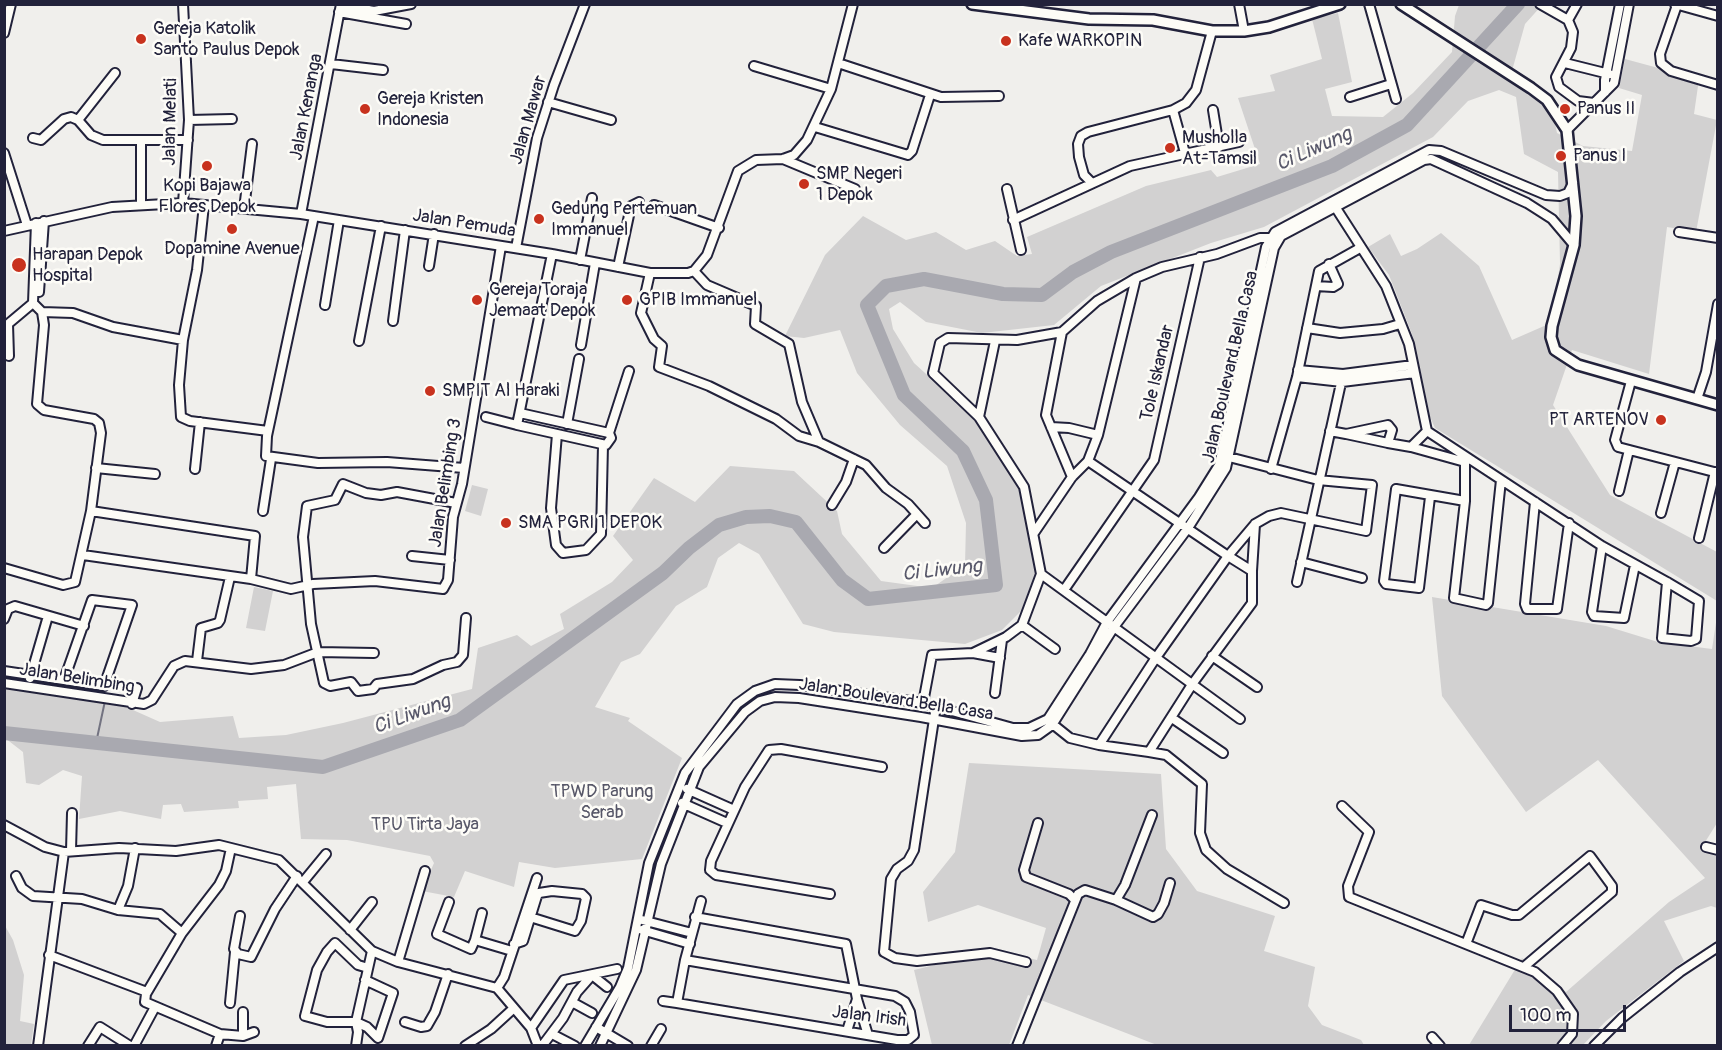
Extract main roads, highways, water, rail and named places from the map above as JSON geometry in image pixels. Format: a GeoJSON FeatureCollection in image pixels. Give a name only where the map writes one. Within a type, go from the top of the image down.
{"type":"FeatureCollection","features":[{"type":"Feature","properties":{"kind":"main road"},"geometry":{"type":"LineString","coordinates":[[976,5],[1089,19],[1153,20],[1212,31],[1244,31],[1269,27],[1340,4]]}},
{"type":"Feature","properties":{"kind":"main road"},"geometry":{"type":"LineString","coordinates":[[1401,4],[1547,100],[1567,130],[1575,179],[1574,245],[1552,326],[1551,337],[1555,350],[1578,365],[1718,405]]}},
{"type":"Feature","properties":{"kind":"waterway","name":"Ci Liwung"},"geometry":{"type":"LineString","coordinates":[[4,733],[323,767],[460,720],[663,573],[689,548],[719,525],[746,517],[770,516],[796,522],[842,580],[868,599],[996,585],[986,500],[963,451],[904,395],[867,305],[886,286],[924,279],[1003,294],[1042,295],[1073,272],[1111,252],[1332,166],[1407,125],[1518,4]]}},
{"type":"Feature","properties":{"kind":"waterway"},"geometry":{"type":"LineString","coordinates":[[96,743],[105,701]]}},
{"type":"Feature","properties":{"kind":"place","name":"Gereja Katolik Santo Paulus Depok"},"geometry":{"type":"Point","coordinates":[141,39]}},
{"type":"Feature","properties":{"kind":"place","name":"Kafe WARKOPIN"},"geometry":{"type":"Point","coordinates":[1006,41]}},
{"type":"Feature","properties":{"kind":"place","name":"Gereja Kristen Indonesia"},"geometry":{"type":"Point","coordinates":[365,109]}},
{"type":"Feature","properties":{"kind":"place","name":"Panus II"},"geometry":{"type":"Point","coordinates":[1565,109]}},
{"type":"Feature","properties":{"kind":"place","name":"Musholla At-Tamsil"},"geometry":{"type":"Point","coordinates":[1170,148]}},
{"type":"Feature","properties":{"kind":"place","name":"Panus I"},"geometry":{"type":"Point","coordinates":[1561,156]}},
{"type":"Feature","properties":{"kind":"place","name":"Kopi Bajawa Flores Depok"},"geometry":{"type":"Point","coordinates":[207,166]}},
{"type":"Feature","properties":{"kind":"place","name":"SMP Negeri 1 Depok"},"geometry":{"type":"Point","coordinates":[804,184]}},
{"type":"Feature","properties":{"kind":"place","name":"Gedung Pertemuan Immanuel"},"geometry":{"type":"Point","coordinates":[539,219]}},
{"type":"Feature","properties":{"kind":"place","name":"Dopamine Avenue"},"geometry":{"type":"Point","coordinates":[232,229]}},
{"type":"Feature","properties":{"kind":"place","name":"Harapan Depok Hospital"},"geometry":{"type":"Point","coordinates":[19,265]}},
{"type":"Feature","properties":{"kind":"place","name":"Gereja Toraja Jemaat Depok"},"geometry":{"type":"Point","coordinates":[477,300]}},
{"type":"Feature","properties":{"kind":"place","name":"GPIB Immanuel"},"geometry":{"type":"Point","coordinates":[627,300]}},
{"type":"Feature","properties":{"kind":"place","name":"SMPIT Al Haraki"},"geometry":{"type":"Point","coordinates":[430,391]}},
{"type":"Feature","properties":{"kind":"place","name":"PT ARTENOV"},"geometry":{"type":"Point","coordinates":[1661,420]}},
{"type":"Feature","properties":{"kind":"place","name":"SMA PGRI 1 DEPOK"},"geometry":{"type":"Point","coordinates":[506,523]}},
{"type":"Feature","properties":{"kind":"park label","name":"TPWD Parung Serab"},"geometry":{"type":"Point","coordinates":[602,802]}},
{"type":"Feature","properties":{"kind":"park label","name":"TPU Tirta Jaya"},"geometry":{"type":"Point","coordinates":[425,825]}}]}
